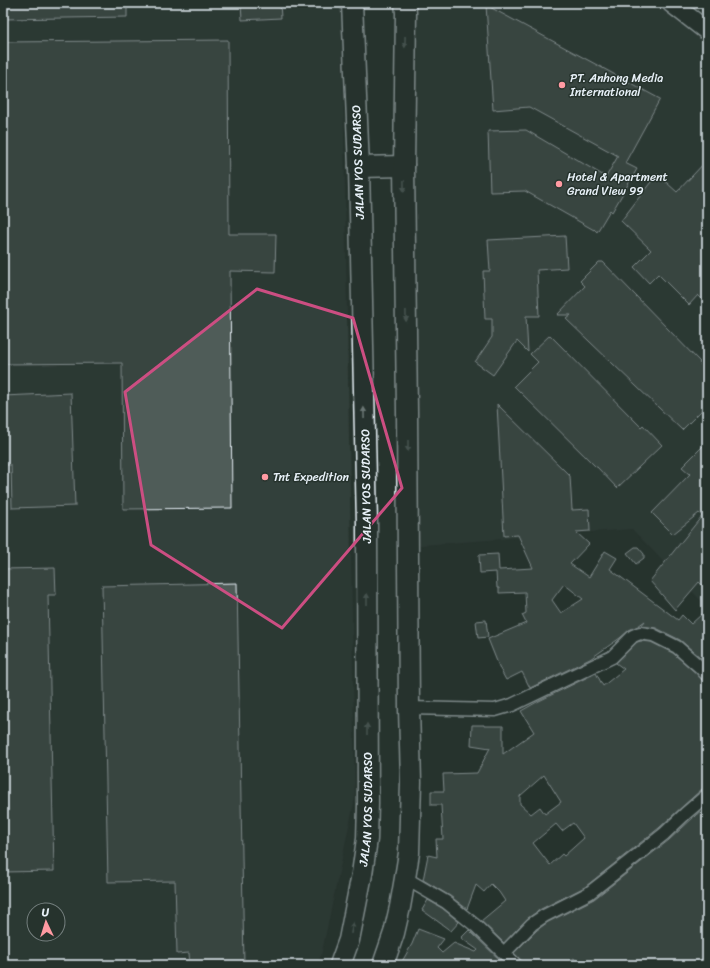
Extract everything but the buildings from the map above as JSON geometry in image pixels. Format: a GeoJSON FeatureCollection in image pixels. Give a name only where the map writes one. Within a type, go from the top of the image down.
{"type":"FeatureCollection","features":[{"type":"Feature","properties":{"kind":"main road","name":"JALAN YOS SUDARSO"},"geometry":{"type":"LineString","coordinates":[[340,965],[349,940],[362,874],[367,839],[368,804],[367,524],[359,167],[352,3]]}},
{"type":"Feature","properties":{"kind":"main road"},"geometry":{"type":"LineString","coordinates":[[671,3],[707,31]]}},
{"type":"Feature","properties":{"kind":"main road"},"geometry":{"type":"LineString","coordinates":[[383,965],[400,908],[409,853],[411,782],[404,166],[406,6]]}},
{"type":"Feature","properties":{"kind":"main road"},"geometry":{"type":"LineString","coordinates":[[359,167],[404,166]]}},
{"type":"Feature","properties":{"kind":"street"},"geometry":{"type":"LineString","coordinates":[[409,708],[494,710],[512,705],[612,657],[633,636],[640,633],[653,635],[677,647],[707,675]]}},
{"type":"Feature","properties":{"kind":"street"},"geometry":{"type":"LineString","coordinates":[[504,953],[532,924],[544,916],[589,893],[664,834],[686,812],[707,795]]}},
{"type":"Feature","properties":{"kind":"street"},"geometry":{"type":"LineString","coordinates":[[405,878],[446,902],[476,926],[516,965]]}},
{"type":"Feature","properties":{"kind":"highlighted area"},"geometry":{"type":"Polygon","coordinates":[[[257,289],[353,318],[402,488],[282,628],[151,545],[125,392],[257,289]]]}},
{"type":"Feature","properties":{"kind":"shaded area"},"geometry":{"type":"Polygon","coordinates":[[[3,3],[341,3],[355,798],[321,956],[316,965],[3,965],[3,3]]]}},
{"type":"Feature","properties":{"kind":"shaded area"},"geometry":{"type":"Polygon","coordinates":[[[409,3],[670,3],[707,33],[707,607],[632,529],[409,546],[409,3]]]}},
{"type":"Feature","properties":{"kind":"place","name":"PT. Anhong Media International"},"geometry":{"type":"Point","coordinates":[562,85]}},
{"type":"Feature","properties":{"kind":"place","name":"Hotel & Apartment Grand View 99"},"geometry":{"type":"Point","coordinates":[559,184]}},
{"type":"Feature","properties":{"kind":"place","name":"Tnt Expedition"},"geometry":{"type":"Point","coordinates":[265,477]}}]}
